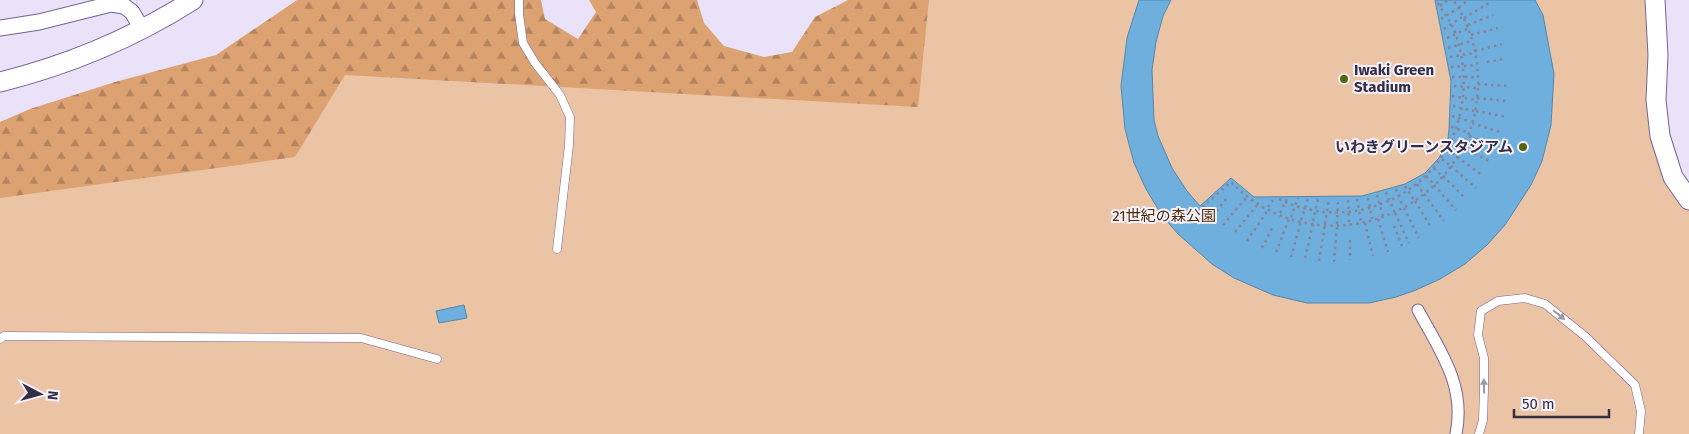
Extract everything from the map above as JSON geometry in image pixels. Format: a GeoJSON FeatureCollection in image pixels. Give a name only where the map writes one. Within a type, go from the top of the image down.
{"type":"FeatureCollection","features":[{"type":"Feature","properties":{"kind":"street"},"geometry":{"type":"LineString","coordinates":[[0,82],[70,62],[104,48],[142,30],[192,0]]}},
{"type":"Feature","properties":{"kind":"street"},"geometry":{"type":"LineString","coordinates":[[1655,0],[1658,55],[1656,100],[1660,136],[1673,177],[1689,200]]}},
{"type":"Feature","properties":{"kind":"street"},"geometry":{"type":"LineString","coordinates":[[0,28],[39,22],[111,4],[124,6],[132,12],[142,30]]}},
{"type":"Feature","properties":{"kind":"street"},"geometry":{"type":"LineString","coordinates":[[1418,310],[1452,374],[1458,400],[1456,434]]}},
{"type":"Feature","properties":{"kind":"lane"},"geometry":{"type":"LineString","coordinates":[[519,0],[519,14],[524,43],[534,63],[560,94],[570,117],[569,145],[557,249]]}},
{"type":"Feature","properties":{"kind":"lane"},"geometry":{"type":"LineString","coordinates":[[1479,434],[1483,420],[1484,389],[1484,358],[1478,335],[1481,311],[1498,300],[1524,298],[1545,304],[1586,337],[1635,385],[1642,411],[1639,434]]}},
{"type":"Feature","properties":{"kind":"lane"},"geometry":{"type":"LineString","coordinates":[[0,339],[4,336],[361,338],[437,359]]}},
{"type":"Feature","properties":{"kind":"path"},"geometry":{"type":"LineString","coordinates":[[1440,6],[1448,0]]}},
{"type":"Feature","properties":{"kind":"path"},"geometry":{"type":"LineString","coordinates":[[1202,207],[1231,182],[1247,197],[1258,204],[1290,218],[1325,225],[1337,225],[1365,223],[1378,219],[1395,212],[1424,194],[1442,176],[1457,156],[1468,134],[1477,99],[1478,84],[1475,52],[1468,25],[1454,0]]}},
{"type":"Feature","properties":{"kind":"path"},"geometry":{"type":"LineString","coordinates":[[1441,19],[1458,9],[1468,0]]}},
{"type":"Feature","properties":{"kind":"path"},"geometry":{"type":"LineString","coordinates":[[1279,200],[1305,209],[1327,212],[1349,212],[1370,208],[1390,201],[1408,191],[1442,159],[1452,140],[1459,118],[1463,87],[1463,66],[1456,34],[1438,2]]}},
{"type":"Feature","properties":{"kind":"path"},"geometry":{"type":"LineString","coordinates":[[1444,29],[1489,3]]}},
{"type":"Feature","properties":{"kind":"path"},"geometry":{"type":"LineString","coordinates":[[1468,25],[1493,15]]}},
{"type":"Feature","properties":{"kind":"path"},"geometry":{"type":"LineString","coordinates":[[1470,35],[1498,28]]}},
{"type":"Feature","properties":{"kind":"path"},"geometry":{"type":"LineString","coordinates":[[1447,38],[1467,29]]}},
{"type":"Feature","properties":{"kind":"path"},"geometry":{"type":"LineString","coordinates":[[1448,48],[1471,41]]}},
{"type":"Feature","properties":{"kind":"path"},"geometry":{"type":"LineString","coordinates":[[1450,57],[1502,44]]}},
{"type":"Feature","properties":{"kind":"path"},"geometry":{"type":"LineString","coordinates":[[1487,62],[1504,59]]}},
{"type":"Feature","properties":{"kind":"path"},"geometry":{"type":"LineString","coordinates":[[1451,67],[1476,65]]}},
{"type":"Feature","properties":{"kind":"path"},"geometry":{"type":"LineString","coordinates":[[1452,77],[1477,78]]}},
{"type":"Feature","properties":{"kind":"path"},"geometry":{"type":"LineString","coordinates":[[1478,84],[1508,86]]}},
{"type":"Feature","properties":{"kind":"path"},"geometry":{"type":"LineString","coordinates":[[1454,86],[1477,88]]}},
{"type":"Feature","properties":{"kind":"path"},"geometry":{"type":"LineString","coordinates":[[1452,96],[1507,101]]}},
{"type":"Feature","properties":{"kind":"path"},"geometry":{"type":"LineString","coordinates":[[1453,106],[1506,117]]}},
{"type":"Feature","properties":{"kind":"path"},"geometry":{"type":"LineString","coordinates":[[1452,116],[1500,132]]}},
{"type":"Feature","properties":{"kind":"path"},"geometry":{"type":"LineString","coordinates":[[1452,127],[1495,147]]}},
{"type":"Feature","properties":{"kind":"path"},"geometry":{"type":"LineString","coordinates":[[1452,140],[1462,145]]}},
{"type":"Feature","properties":{"kind":"path"},"geometry":{"type":"LineString","coordinates":[[1447,150],[1482,175]]}},
{"type":"Feature","properties":{"kind":"path"},"geometry":{"type":"LineString","coordinates":[[1469,150],[1489,161]]}},
{"type":"Feature","properties":{"kind":"path"},"geometry":{"type":"LineString","coordinates":[[1442,159],[1476,188]]}},
{"type":"Feature","properties":{"kind":"path"},"geometry":{"type":"LineString","coordinates":[[1434,168],[1464,198]]}},
{"type":"Feature","properties":{"kind":"path"},"geometry":{"type":"LineString","coordinates":[[1425,176],[1456,210]]}},
{"type":"Feature","properties":{"kind":"path"},"geometry":{"type":"LineString","coordinates":[[1416,184],[1444,221]]}},
{"type":"Feature","properties":{"kind":"path"},"geometry":{"type":"LineString","coordinates":[[1405,186],[1432,229]]}},
{"type":"Feature","properties":{"kind":"path"},"geometry":{"type":"LineString","coordinates":[[1396,189],[1419,238]]}},
{"type":"Feature","properties":{"kind":"path"},"geometry":{"type":"LineString","coordinates":[[1386,192],[1409,243]]}},
{"type":"Feature","properties":{"kind":"path"},"geometry":{"type":"LineString","coordinates":[[1377,195],[1383,216]]}},
{"type":"Feature","properties":{"kind":"path"},"geometry":{"type":"LineString","coordinates":[[1223,224],[1247,197]]}},
{"type":"Feature","properties":{"kind":"path"},"geometry":{"type":"LineString","coordinates":[[1212,216],[1227,198]]}},
{"type":"Feature","properties":{"kind":"path"},"geometry":{"type":"LineString","coordinates":[[1276,252],[1298,198]]}},
{"type":"Feature","properties":{"kind":"path"},"geometry":{"type":"LineString","coordinates":[[1368,198],[1372,219]]}},
{"type":"Feature","properties":{"kind":"path"},"geometry":{"type":"LineString","coordinates":[[1280,213],[1287,199]]}},
{"type":"Feature","properties":{"kind":"path"},"geometry":{"type":"LineString","coordinates":[[1291,256],[1308,199]]}},
{"type":"Feature","properties":{"kind":"path"},"geometry":{"type":"LineString","coordinates":[[1304,258],[1318,199]]}},
{"type":"Feature","properties":{"kind":"path"},"geometry":{"type":"LineString","coordinates":[[1357,199],[1361,222]]}},
{"type":"Feature","properties":{"kind":"path"},"geometry":{"type":"LineString","coordinates":[[1247,240],[1273,200]]}},
{"type":"Feature","properties":{"kind":"path"},"geometry":{"type":"LineString","coordinates":[[1319,261],[1328,200]]}},
{"type":"Feature","properties":{"kind":"path"},"geometry":{"type":"LineString","coordinates":[[1348,200],[1349,223]]}},
{"type":"Feature","properties":{"kind":"path"},"geometry":{"type":"LineString","coordinates":[[1334,262],[1338,201]]}},
{"type":"Feature","properties":{"kind":"path"},"geometry":{"type":"LineString","coordinates":[[1235,232],[1258,204]]}},
{"type":"Feature","properties":{"kind":"path"},"geometry":{"type":"LineString","coordinates":[[1378,219],[1388,252]]}},
{"type":"Feature","properties":{"kind":"path"},"geometry":{"type":"LineString","coordinates":[[1365,223],[1373,256]]}},
{"type":"Feature","properties":{"kind":"path"},"geometry":{"type":"LineString","coordinates":[[1394,226],[1402,246]]}},
{"type":"Feature","properties":{"kind":"path"},"geometry":{"type":"LineString","coordinates":[[1262,248],[1272,228]]}},
{"type":"Feature","properties":{"kind":"path"},"geometry":{"type":"LineString","coordinates":[[1350,240],[1350,260]]}},
{"type":"Feature","properties":{"kind":"green space"},"geometry":{"type":"Polygon","coordinates":[[[297,0],[541,0],[545,19],[578,39],[596,12],[589,0],[697,0],[704,23],[724,46],[764,57],[792,52],[815,17],[848,0],[1036,0],[1094,434],[0,312],[0,122],[30,109],[115,82],[216,55],[297,0]]]}},
{"type":"Feature","properties":{"kind":"green space","name":"21世紀の森公園"},"geometry":{"type":"Polygon","coordinates":[[[929,0],[1655,0],[1656,100],[1689,200],[1689,434],[0,434],[0,198],[295,157],[345,75],[918,107],[929,0]]]}},
{"type":"Feature","properties":{"kind":"building"},"geometry":{"type":"Polygon","coordinates":[[[1139,0],[1171,0],[1163,16],[1156,42],[1152,70],[1154,120],[1158,136],[1172,168],[1187,191],[1200,206],[1231,178],[1254,197],[1362,196],[1405,184],[1425,173],[1439,158],[1448,139],[1449,129],[1451,81],[1435,0],[1535,0],[1543,15],[1554,74],[1551,125],[1542,161],[1531,185],[1505,225],[1487,245],[1465,264],[1440,279],[1396,297],[1369,303],[1307,303],[1273,295],[1234,278],[1212,264],[1178,234],[1161,214],[1146,189],[1134,163],[1125,129],[1121,86],[1127,38],[1139,0]]]}},
{"type":"Feature","properties":{"kind":"building"},"geometry":{"type":"Polygon","coordinates":[[[464,305],[467,318],[439,323],[436,311],[464,305]]]}},
{"type":"Feature","properties":{"kind":"place","name":"Iwaki Green Stadium"},"geometry":{"type":"Point","coordinates":[1344,79]}},
{"type":"Feature","properties":{"kind":"place","name":"いわきグリーンスタジアム"},"geometry":{"type":"Point","coordinates":[1523,147]}}]}
